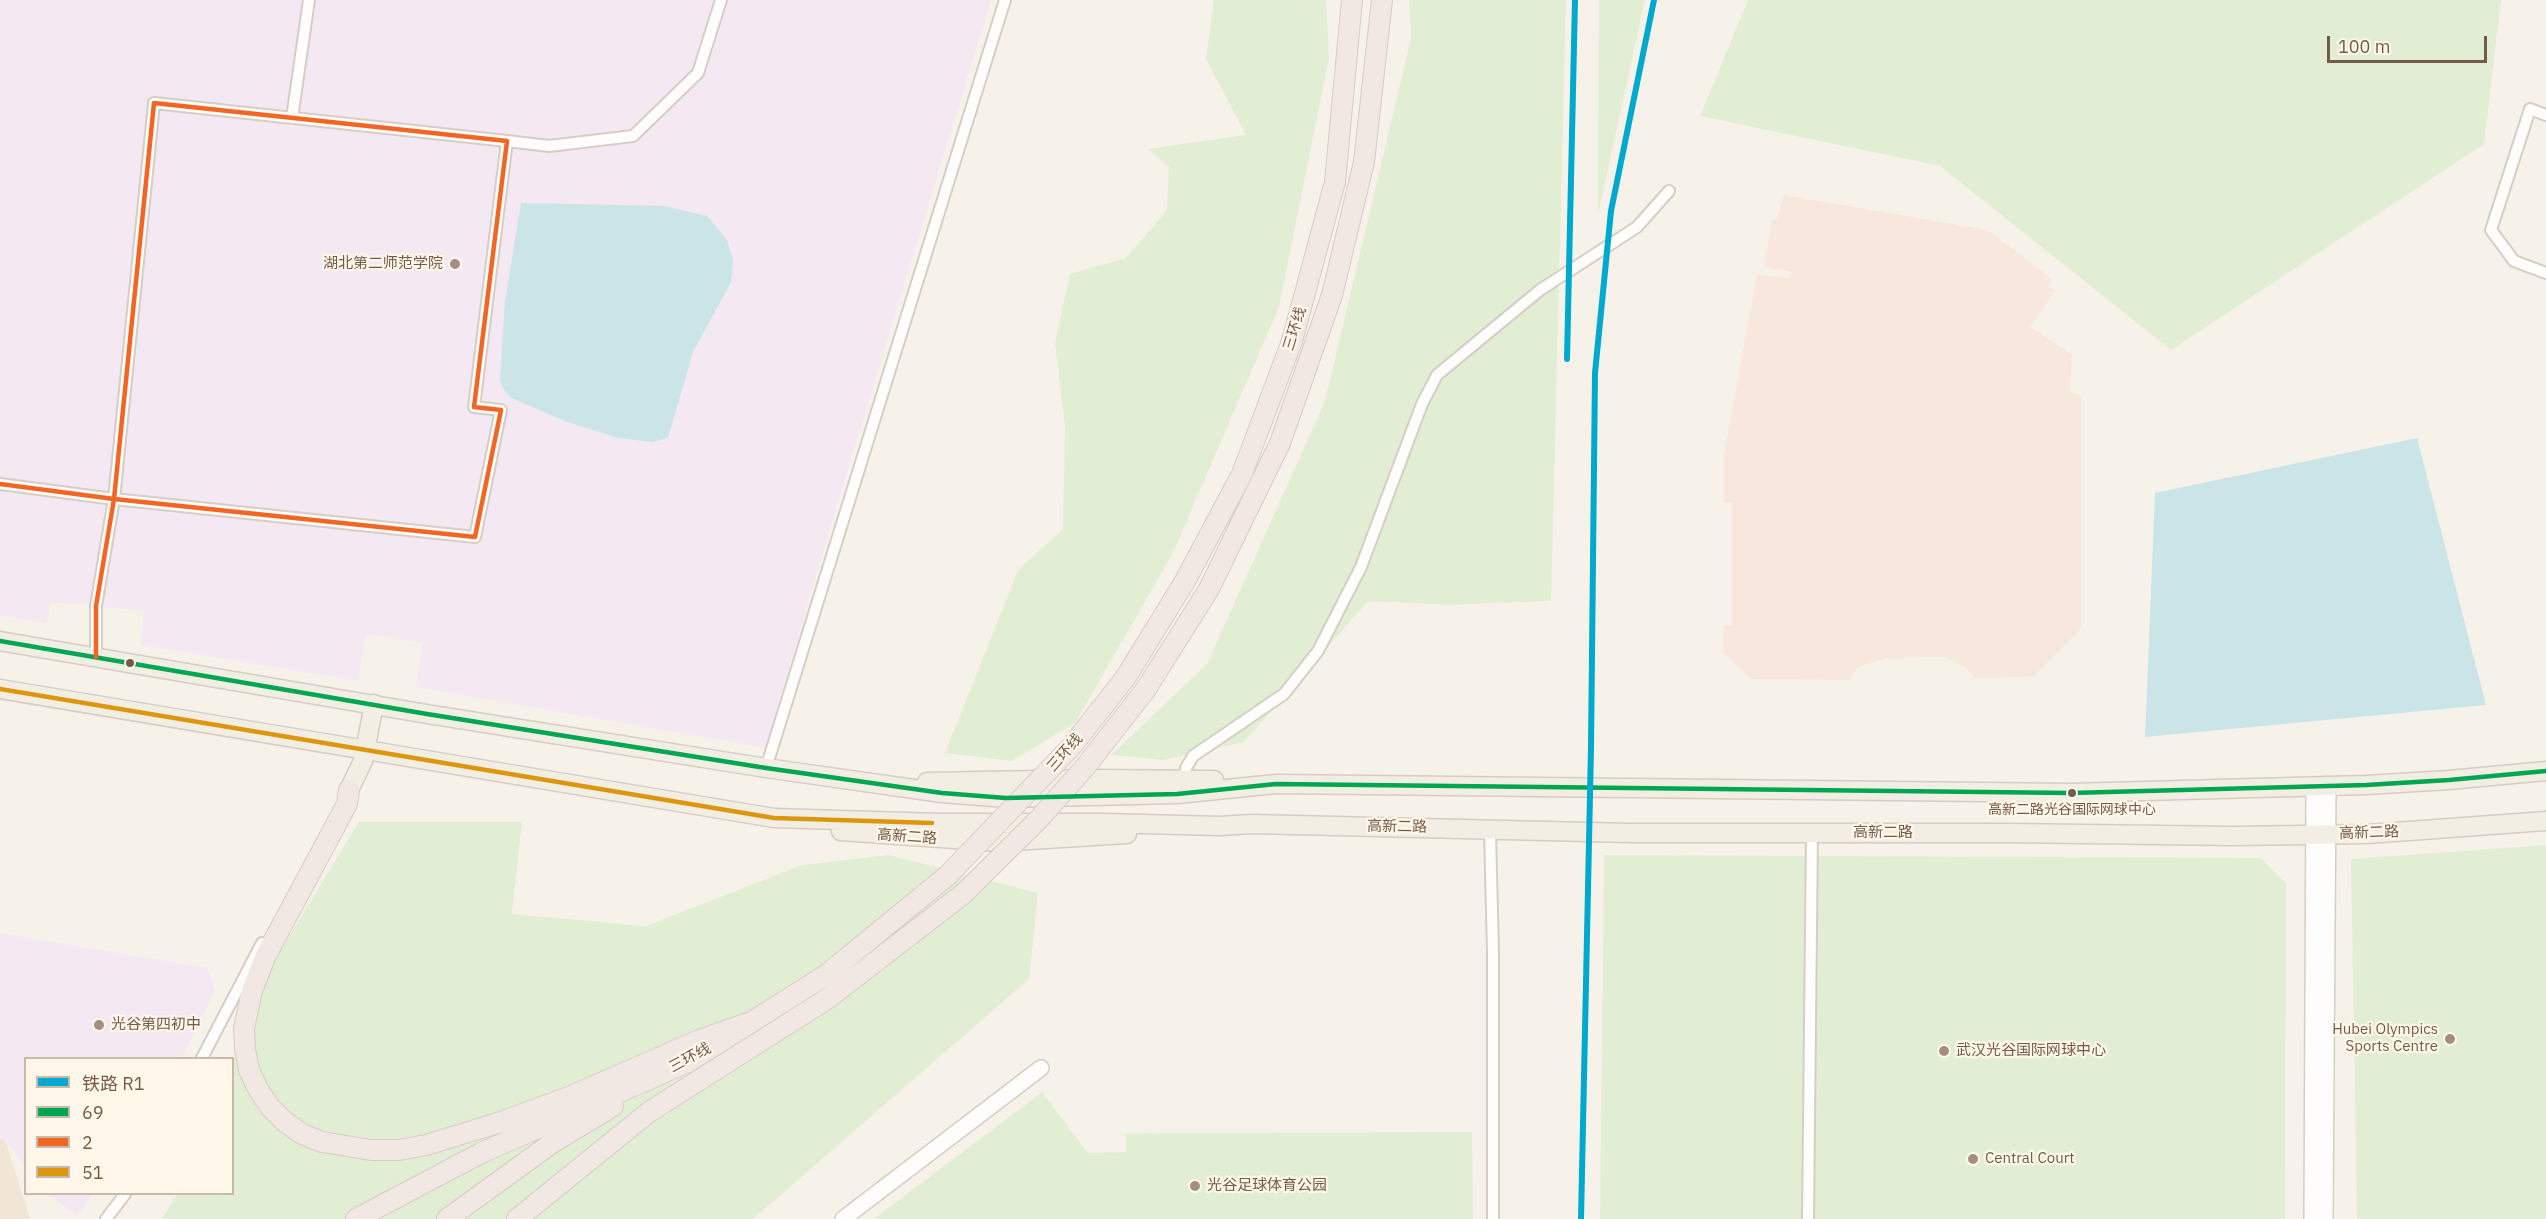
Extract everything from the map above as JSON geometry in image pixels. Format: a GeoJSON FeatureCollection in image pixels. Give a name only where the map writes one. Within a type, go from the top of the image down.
{"type":"FeatureCollection","features":[{"type":"Feature","properties":{"kind":"highway","name":"三环线"},"geometry":{"type":"LineString","coordinates":[[356,1219],[481,1153],[688,1062],[826,975],[947,876],[1071,747],[1126,677],[1185,581],[1242,474],[1293,341],[1335,182],[1352,0]]}},
{"type":"Feature","properties":{"kind":"highway","name":"三环线"},"geometry":{"type":"LineString","coordinates":[[517,1219],[649,1112],[827,999],[963,894],[1038,820],[1086,766],[1146,689],[1209,589],[1280,442],[1332,296],[1364,162],[1382,0]]}},
{"type":"Feature","properties":{"kind":"highway"},"geometry":{"type":"LineString","coordinates":[[349,789],[347,804],[263,963],[252,991],[244,1028],[249,1070],[258,1089],[270,1107],[302,1134],[322,1142],[371,1150],[399,1150],[426,1145],[489,1126],[569,1096],[697,1041],[752,1022]]}},
{"type":"Feature","properties":{"kind":"highway"},"geometry":{"type":"LineString","coordinates":[[447,1219],[552,1143],[688,1062]]}},
{"type":"Feature","properties":{"kind":"main road"},"geometry":{"type":"LineString","coordinates":[[0,640],[766,768],[942,793],[1006,798],[1078,798],[1177,794],[1276,784]]}},
{"type":"Feature","properties":{"kind":"main road","name":"高新二路"},"geometry":{"type":"LineString","coordinates":[[0,689],[774,818],[940,823],[1220,826],[1251,824],[1631,833],[2321,835],[2368,834],[2546,820]]}},
{"type":"Feature","properties":{"kind":"main road"},"geometry":{"type":"LineString","coordinates":[[349,789],[366,751],[374,704]]}},
{"type":"Feature","properties":{"kind":"main road"},"geometry":{"type":"LineString","coordinates":[[885,784],[1092,778],[1223,780],[1276,784],[2059,793],[2321,786],[2449,780],[2546,771]]}},
{"type":"Feature","properties":{"kind":"street"},"geometry":{"type":"LineString","coordinates":[[292,118],[309,0]]}},
{"type":"Feature","properties":{"kind":"street"},"geometry":{"type":"LineString","coordinates":[[96,657],[96,606],[114,499],[154,103],[549,146],[633,136],[698,74],[721,0]]}},
{"type":"Feature","properties":{"kind":"street"},"geometry":{"type":"LineString","coordinates":[[766,768],[1005,0]]}},
{"type":"Feature","properties":{"kind":"street"},"geometry":{"type":"LineString","coordinates":[[2546,115],[2530,110],[2491,230],[2514,261],[2546,273]]}},
{"type":"Feature","properties":{"kind":"street"},"geometry":{"type":"LineString","coordinates":[[0,484],[114,499],[475,537],[501,410],[474,407],[507,141]]}},
{"type":"Feature","properties":{"kind":"street"},"geometry":{"type":"LineString","coordinates":[[1184,781],[1186,768],[1192,756],[1284,693],[1318,651],[1362,567],[1422,404],[1437,375],[1540,290],[1637,227],[1669,191]]}},
{"type":"Feature","properties":{"kind":"street"},"geometry":{"type":"LineString","coordinates":[[2321,786],[2325,1219]]}},
{"type":"Feature","properties":{"kind":"street"},"geometry":{"type":"LineString","coordinates":[[203,1057],[338,801],[349,789]]}},
{"type":"Feature","properties":{"kind":"street"},"geometry":{"type":"LineString","coordinates":[[1490,830],[1493,953],[1493,1219]]}},
{"type":"Feature","properties":{"kind":"street"},"geometry":{"type":"LineString","coordinates":[[1808,1219],[1812,833]]}},
{"type":"Feature","properties":{"kind":"street"},"geometry":{"type":"LineString","coordinates":[[2312,1219],[2321,835]]}},
{"type":"Feature","properties":{"kind":"street"},"geometry":{"type":"LineString","coordinates":[[843,1219],[1041,1068]]}},
{"type":"Feature","properties":{"kind":"street"},"geometry":{"type":"LineString","coordinates":[[106,1219],[124,1195]]}},
{"type":"Feature","properties":{"kind":"shaded area","name":"湖北第二师范学院"},"geometry":{"type":"Polygon","coordinates":[[[0,0],[991,0],[830,528],[766,748],[416,687],[423,643],[366,634],[358,681],[141,645],[144,611],[50,602],[47,624],[0,615],[0,0]]]}},
{"type":"Feature","properties":{"kind":"shaded area"},"geometry":{"type":"Polygon","coordinates":[[[1784,195],[1988,230],[2052,279],[2048,287],[2056,290],[2030,327],[2072,355],[2070,392],[2081,395],[2081,629],[2033,677],[1975,678],[1964,666],[1944,657],[1887,658],[1858,667],[1849,680],[1751,679],[1723,652],[1724,625],[1732,625],[1732,503],[1724,503],[1724,456],[1757,275],[1790,278],[1792,272],[1764,267],[1772,220],[1777,219],[1784,195]]]}},
{"type":"Feature","properties":{"kind":"shaded area","name":"光谷第四初中"},"geometry":{"type":"Polygon","coordinates":[[[0,933],[207,968],[215,991],[182,1057],[24,1057],[24,1165],[5,1139],[0,1139],[0,933]]]}},
{"type":"Feature","properties":{"kind":"shaded area"},"geometry":{"type":"Polygon","coordinates":[[[0,1139],[5,1139],[30,1219],[0,1219],[0,1139]]]}},
{"type":"Feature","properties":{"kind":"shaded area"},"geometry":{"type":"Polygon","coordinates":[[[50,1195],[92,1195],[77,1216],[50,1195]]]}},
{"type":"Feature","properties":{"kind":"green space"},"geometry":{"type":"Polygon","coordinates":[[[1214,0],[1326,0],[1329,58],[1279,307],[1172,555],[1075,723],[1012,761],[945,753],[1018,570],[1063,529],[1065,427],[1055,342],[1070,274],[1126,258],[1167,210],[1169,167],[1148,149],[1246,135],[1206,59],[1214,0]]]}},
{"type":"Feature","properties":{"kind":"green space"},"geometry":{"type":"Polygon","coordinates":[[[1409,0],[1566,0],[1551,601],[1450,605],[1368,601],[1244,742],[1163,760],[1111,755],[1207,664],[1325,401],[1411,38],[1409,0]]]}},
{"type":"Feature","properties":{"kind":"green space"},"geometry":{"type":"Polygon","coordinates":[[[1599,0],[1645,0],[1598,215],[1599,0]]]}},
{"type":"Feature","properties":{"kind":"green space"},"geometry":{"type":"Polygon","coordinates":[[[1748,0],[2501,0],[2484,144],[2171,350],[1940,166],[1700,116],[1748,0]]]}},
{"type":"Feature","properties":{"kind":"green space"},"geometry":{"type":"Polygon","coordinates":[[[359,822],[522,822],[512,914],[646,926],[802,865],[889,855],[1038,893],[1029,979],[753,1219],[162,1219],[176,1195],[234,1195],[234,1058],[266,974],[359,822]]]}},
{"type":"Feature","properties":{"kind":"green space","name":"Hubei Olympics Sports Centre"},"geometry":{"type":"Polygon","coordinates":[[[2546,845],[2546,1219],[2357,1219],[2351,859],[2546,845]]]}},
{"type":"Feature","properties":{"kind":"green space","name":"武汉光谷国际网球中心"},"geometry":{"type":"Polygon","coordinates":[[[1604,855],[2260,858],[2286,883],[2285,1219],[1600,1219],[1604,855]]]}},
{"type":"Feature","properties":{"kind":"green space","name":"光谷足球体育公园"},"geometry":{"type":"Polygon","coordinates":[[[1042,1092],[1088,1153],[1126,1152],[1126,1133],[1472,1132],[1473,1219],[874,1219],[1042,1092]]]}},
{"type":"Feature","properties":{"kind":"water"},"geometry":{"type":"Polygon","coordinates":[[[521,203],[664,206],[707,216],[727,240],[733,260],[731,282],[693,352],[668,438],[652,442],[618,438],[565,421],[511,398],[504,390],[500,380],[505,301],[521,203]]]}},
{"type":"Feature","properties":{"kind":"water"},"geometry":{"type":"Polygon","coordinates":[[[2417,438],[2486,705],[2145,737],[2155,493],[2417,438]]]}},
{"type":"Feature","properties":{"kind":"rail line","name":"R1"},"geometry":{"type":"LineString","coordinates":[[1567,359],[1575,0]]}},
{"type":"Feature","properties":{"kind":"rail line","name":"R1"},"geometry":{"type":"LineString","coordinates":[[1581,1219],[1591,747],[1595,373],[1611,211],[1654,0]]}},
{"type":"Feature","properties":{"kind":"transit line","name":"2"},"geometry":{"type":"LineString","coordinates":[[0,484],[114,499],[475,537],[501,410],[474,407],[507,141],[154,103],[114,499],[96,606],[96,657]]}},
{"type":"Feature","properties":{"kind":"transit line","name":"69"},"geometry":{"type":"LineString","coordinates":[[0,641],[427,714],[766,768],[942,793],[1006,798],[1177,794],[1276,784],[2071,793],[2366,785],[2546,771]]}},
{"type":"Feature","properties":{"kind":"transit line","name":"51"},"geometry":{"type":"LineString","coordinates":[[0,689],[774,818],[932,823]]}},
{"type":"Feature","properties":{"kind":"place","name":"湖北第二师范学院"},"geometry":{"type":"Point","coordinates":[455,264]}},
{"type":"Feature","properties":{"kind":"place","name":"高新二路光谷国际网球中心"},"geometry":{"type":"Point","coordinates":[2072,793]}},
{"type":"Feature","properties":{"kind":"place","name":"光谷第四初中"},"geometry":{"type":"Point","coordinates":[99,1025]}},
{"type":"Feature","properties":{"kind":"place","name":"Hubei Olympics Sports Centre"},"geometry":{"type":"Point","coordinates":[2450,1039]}},
{"type":"Feature","properties":{"kind":"place","name":"武汉光谷国际网球中心"},"geometry":{"type":"Point","coordinates":[1944,1051]}},
{"type":"Feature","properties":{"kind":"place","name":"Central Court"},"geometry":{"type":"Point","coordinates":[1973,1159]}},
{"type":"Feature","properties":{"kind":"place","name":"光谷足球体育公园"},"geometry":{"type":"Point","coordinates":[1195,1186]}}]}
